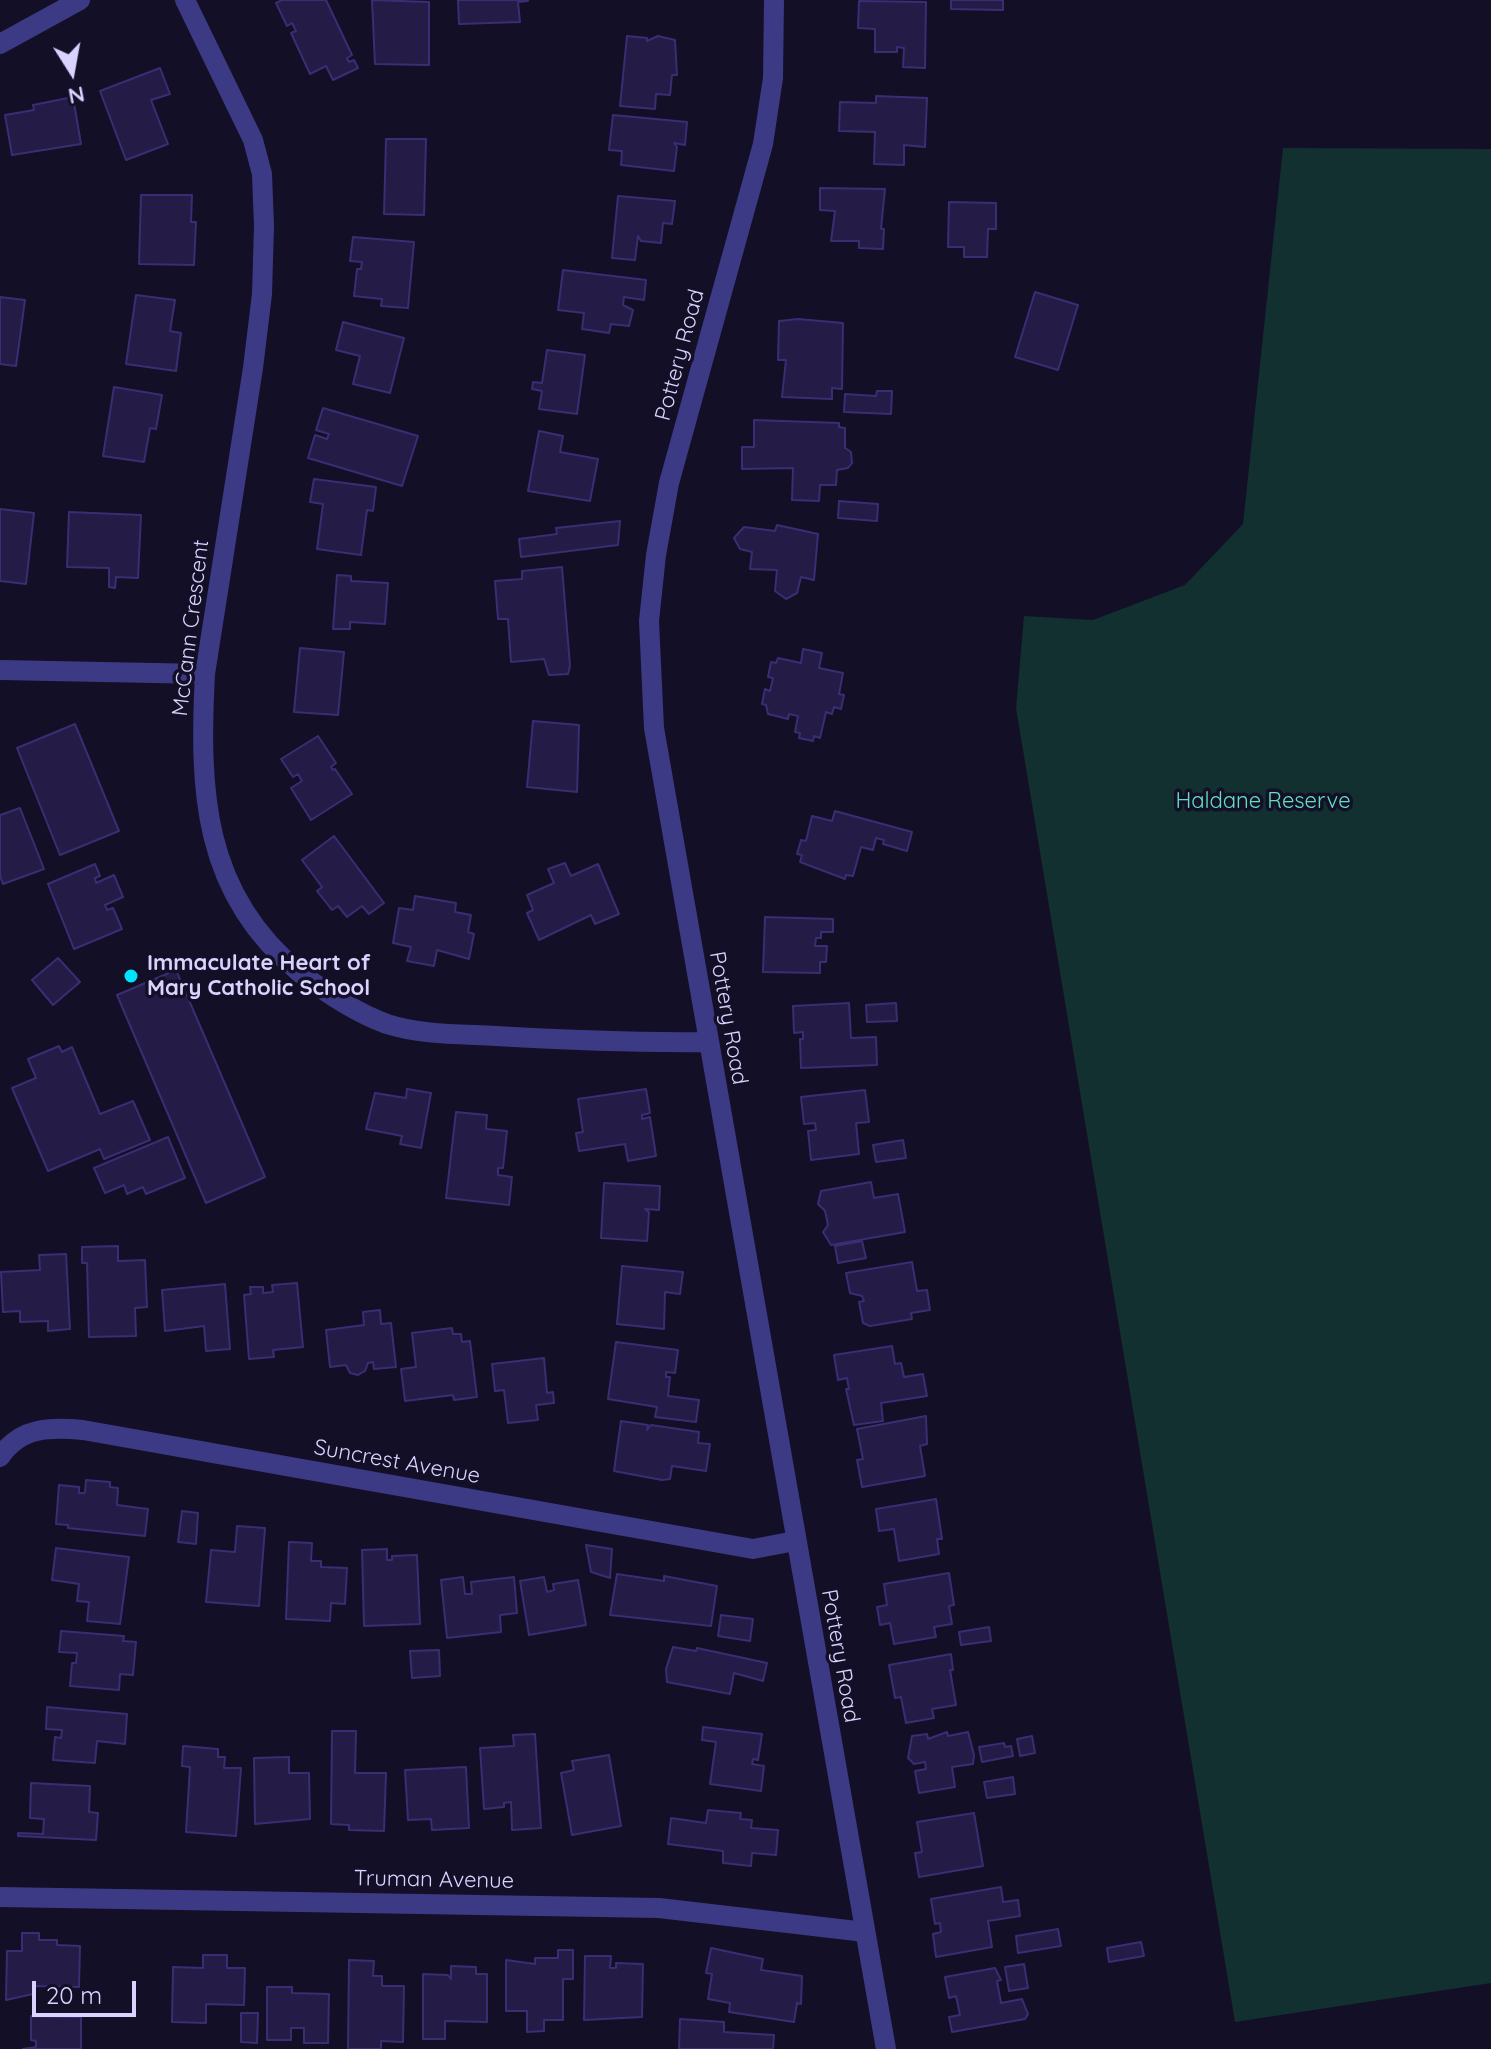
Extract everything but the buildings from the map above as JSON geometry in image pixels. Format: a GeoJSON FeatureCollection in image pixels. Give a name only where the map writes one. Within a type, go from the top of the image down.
{"type":"FeatureCollection","features":[{"type":"Feature","properties":{"kind":"street"},"geometry":{"type":"LineString","coordinates":[[0,44],[80,0]]}},
{"type":"Feature","properties":{"kind":"street","name":"McCann Crescent"},"geometry":{"type":"LineString","coordinates":[[185,0],[253,140],[262,174],[262,294],[205,674],[202,731],[205,797],[212,841],[227,882],[253,924],[286,961],[324,991],[390,1024],[436,1032],[621,1043],[708,1042]]}},
{"type":"Feature","properties":{"kind":"street","name":"Pottery Road"},"geometry":{"type":"LineString","coordinates":[[774,0],[770,112],[669,483],[649,621],[654,728],[886,2049]]}},
{"type":"Feature","properties":{"kind":"street"},"geometry":{"type":"LineString","coordinates":[[0,670],[205,674]]}},
{"type":"Feature","properties":{"kind":"street","name":"Suncrest Avenue"},"geometry":{"type":"LineString","coordinates":[[0,1457],[8,1445],[29,1432],[68,1429],[753,1549],[795,1541]]}},
{"type":"Feature","properties":{"kind":"street","name":"Truman Avenue"},"geometry":{"type":"LineString","coordinates":[[0,1897],[659,1908],[865,1932]]}},
{"type":"Feature","properties":{"kind":"green space","name":"Haldane Reserve"},"geometry":{"type":"Polygon","coordinates":[[[1283,148],[1491,149],[1491,1983],[1235,2022],[1016,708],[1024,616],[1093,620],[1185,585],[1243,524],[1283,148]]]}},
{"type":"Feature","properties":{"kind":"place","name":"Immaculate Heart of Mary Catholic School"},"geometry":{"type":"Point","coordinates":[131,976]}}]}
